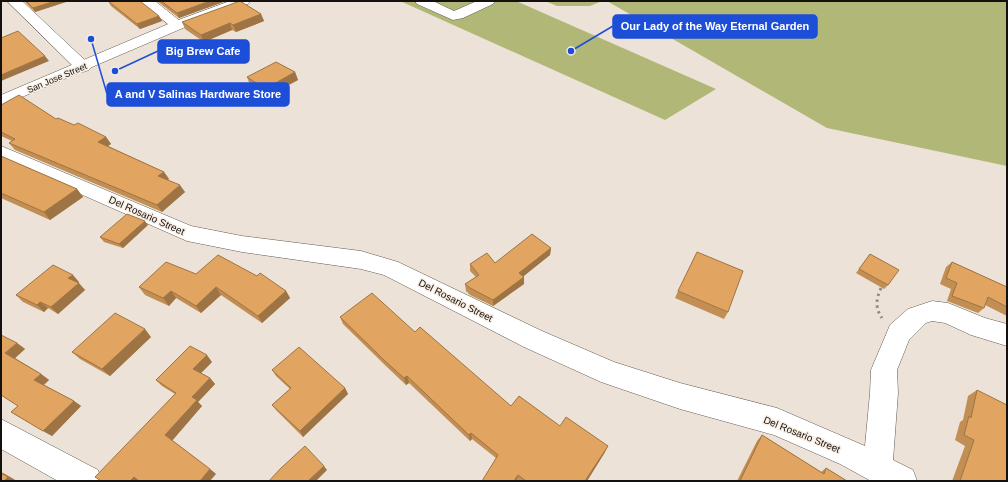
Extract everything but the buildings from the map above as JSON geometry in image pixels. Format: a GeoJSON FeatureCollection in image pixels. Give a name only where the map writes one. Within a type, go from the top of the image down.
{"type":"FeatureCollection","features":[{"type":"Feature","properties":{"kind":"street"},"geometry":{"type":"LineString","coordinates":[[14,1],[83,67]]}},
{"type":"Feature","properties":{"kind":"street"},"geometry":{"type":"LineString","coordinates":[[146,1],[178,25]]}},
{"type":"Feature","properties":{"kind":"street","name":"San Jose Street"},"geometry":{"type":"LineString","coordinates":[[1,101],[178,25],[243,1]]}},
{"type":"Feature","properties":{"kind":"street"},"geometry":{"type":"LineString","coordinates":[[422,1],[449,15],[456,16],[488,1]]}},
{"type":"Feature","properties":{"kind":"street"},"geometry":{"type":"LineString","coordinates":[[441,11],[461,1]]}},
{"type":"Feature","properties":{"kind":"street","name":"Del Rosario Street"},"geometry":{"type":"LineString","coordinates":[[1,152],[187,233],[242,244],[361,260],[390,268],[533,339],[610,373],[680,396],[777,422],[850,454],[902,481]]}},
{"type":"Feature","properties":{"kind":"street"},"geometry":{"type":"LineString","coordinates":[[877,468],[884,394],[884,370],[898,334],[917,316],[932,310],[948,313],[980,327],[1007,335]]}},
{"type":"Feature","properties":{"kind":"street"},"geometry":{"type":"LineString","coordinates":[[1,433],[87,481]]}},
{"type":"Feature","properties":{"kind":"path"},"geometry":{"type":"LineString","coordinates":[[882,288],[876,301],[879,314],[898,334]]}},
{"type":"Feature","properties":{"kind":"green space"},"geometry":{"type":"Polygon","coordinates":[[[400,1],[516,1],[716,89],[665,120],[400,1]]]}},
{"type":"Feature","properties":{"kind":"green space"},"geometry":{"type":"Polygon","coordinates":[[[545,1],[602,1],[590,6],[557,6],[545,1]]]}},
{"type":"Feature","properties":{"kind":"green space"},"geometry":{"type":"Polygon","coordinates":[[[607,1],[1007,1],[1007,166],[827,128],[607,1]]]}},
{"type":"Feature","properties":{"kind":"place","name":"A and V Salinas Hardware Store"},"geometry":{"type":"Point","coordinates":[91,39]}},
{"type":"Feature","properties":{"kind":"place","name":"Our Lady of the Way Eternal Garden"},"geometry":{"type":"Point","coordinates":[571,51]}},
{"type":"Feature","properties":{"kind":"place","name":"Big Brew Cafe"},"geometry":{"type":"Point","coordinates":[115,71]}}]}
